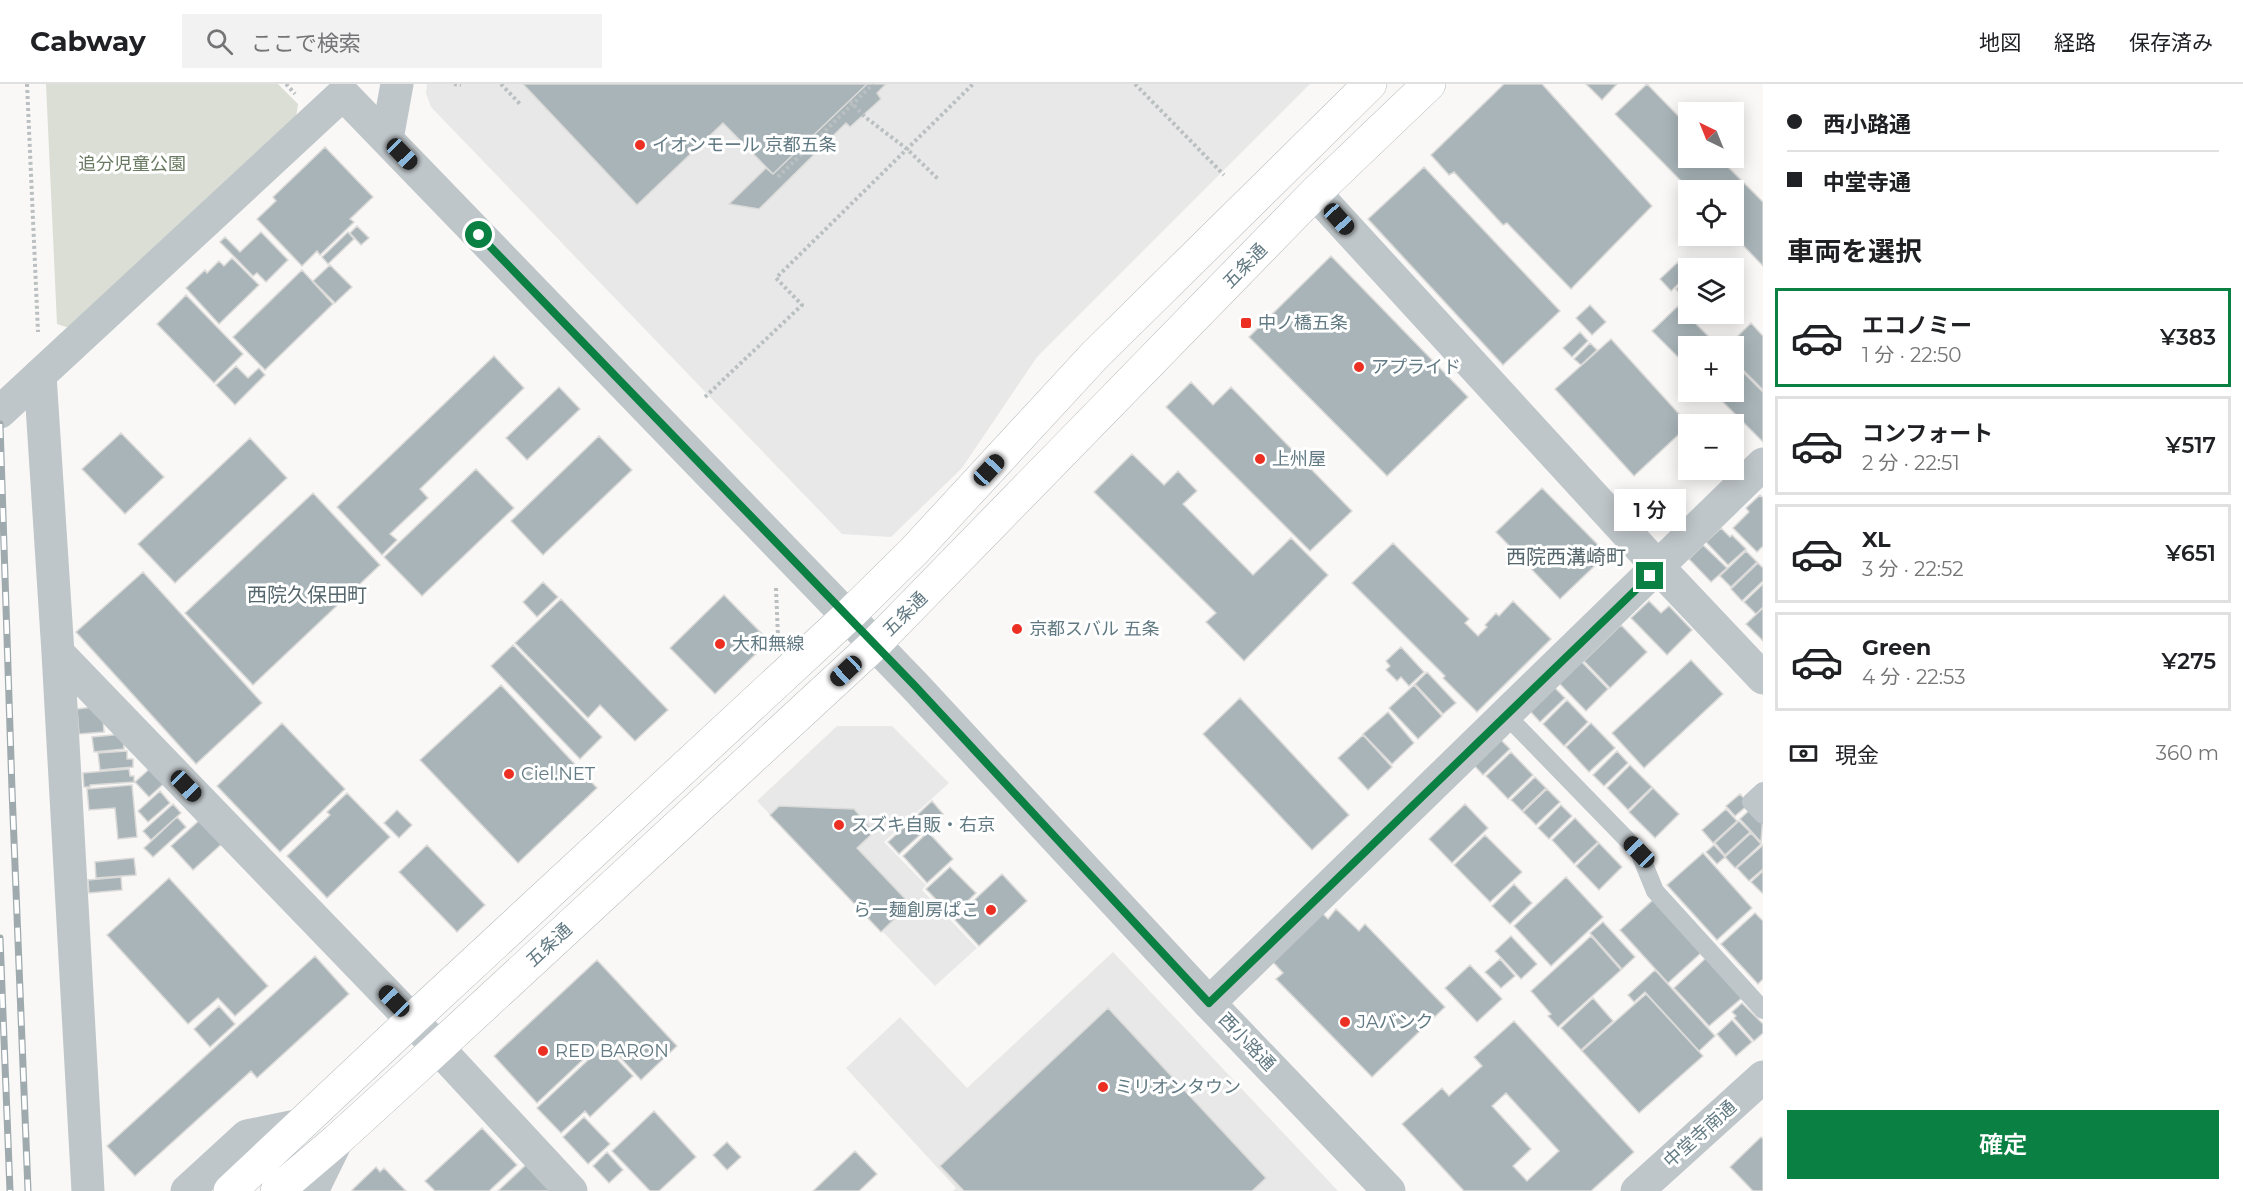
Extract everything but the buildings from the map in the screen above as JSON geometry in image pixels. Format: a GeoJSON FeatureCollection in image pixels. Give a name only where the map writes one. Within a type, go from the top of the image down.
{"type":"FeatureCollection","features":[{"type":"Feature","properties":{"kind":"highway"},"geometry":{"type":"LineString","coordinates":[[230,1191],[848,616],[914,551],[1095,355],[1370,84]]}},
{"type":"Feature","properties":{"kind":"highway","name":"五条通"},"geometry":{"type":"LineString","coordinates":[[277,1191],[337,1140],[875,644],[1315,193],[1429,84]]}},
{"type":"Feature","properties":{"kind":"street"},"geometry":{"type":"LineString","coordinates":[[387,139],[397,84]]}},
{"type":"Feature","properties":{"kind":"street"},"geometry":{"type":"LineString","coordinates":[[0,412],[318,117],[339,89]]}},
{"type":"Feature","properties":{"kind":"street","name":"西小路通"},"geometry":{"type":"LineString","coordinates":[[339,89],[875,644],[1209,1003],[1389,1191]]}},
{"type":"Feature","properties":{"kind":"street"},"geometry":{"type":"LineString","coordinates":[[1315,193],[1763,678]]}},
{"type":"Feature","properties":{"kind":"street"},"geometry":{"type":"LineString","coordinates":[[40,375],[88,1191]]}},
{"type":"Feature","properties":{"kind":"street"},"geometry":{"type":"LineString","coordinates":[[1209,1003],[1659,568],[1763,464]]}},
{"type":"Feature","properties":{"kind":"street"},"geometry":{"type":"LineString","coordinates":[[58,653],[412,1020],[571,1191]]}},
{"type":"Feature","properties":{"kind":"street","name":"中堂寺南通"},"geometry":{"type":"LineString","coordinates":[[1637,1191],[1763,1077]]}},
{"type":"Feature","properties":{"kind":"street"},"geometry":{"type":"LineString","coordinates":[[187,1191],[247,1137],[301,1125]]}},
{"type":"Feature","properties":{"kind":"street"},"geometry":{"type":"LineString","coordinates":[[312,1191],[337,1140]]}},
{"type":"Feature","properties":{"kind":"lane"},"geometry":{"type":"LineString","coordinates":[[1506,716],[1639,852],[1655,891],[1763,1010]]}},
{"type":"Feature","properties":{"kind":"lane"},"geometry":{"type":"LineString","coordinates":[[1763,791],[1751,802],[1763,815]]}},
{"type":"Feature","properties":{"kind":"path"},"geometry":{"type":"LineString","coordinates":[[27,84],[40,375]]}},
{"type":"Feature","properties":{"kind":"path"},"geometry":{"type":"LineString","coordinates":[[285,84],[318,117]]}},
{"type":"Feature","properties":{"kind":"path"},"geometry":{"type":"LineString","coordinates":[[454,84],[461,85]]}},
{"type":"Feature","properties":{"kind":"path"},"geometry":{"type":"LineString","coordinates":[[501,84],[521,105]]}},
{"type":"Feature","properties":{"kind":"path"},"geometry":{"type":"LineString","coordinates":[[778,177],[851,103],[873,84]]}},
{"type":"Feature","properties":{"kind":"path"},"geometry":{"type":"LineString","coordinates":[[705,397],[802,305],[776,278],[973,84]]}},
{"type":"Feature","properties":{"kind":"path"},"geometry":{"type":"LineString","coordinates":[[1135,84],[1224,175]]}},
{"type":"Feature","properties":{"kind":"path"},"geometry":{"type":"LineString","coordinates":[[851,103],[865,117],[907,149],[938,179]]}},
{"type":"Feature","properties":{"kind":"path"},"geometry":{"type":"LineString","coordinates":[[769,580],[776,587],[778,645]]}},
{"type":"Feature","properties":{"kind":"shaded area"},"geometry":{"type":"Polygon","coordinates":[[[427,84],[1310,84],[1037,357],[962,468],[891,537],[842,534],[431,107],[426,93],[427,84]]]}},
{"type":"Feature","properties":{"kind":"shaded area"},"geometry":{"type":"Polygon","coordinates":[[[837,726],[892,726],[949,783],[884,842],[926,885],[922,890],[977,948],[935,986],[757,801],[837,726]]]}},
{"type":"Feature","properties":{"kind":"shaded area"},"geometry":{"type":"Polygon","coordinates":[[[1113,952],[1338,1191],[953,1191],[956,1188],[846,1068],[900,1017],[967,1088],[1113,952]]]}},
{"type":"Feature","properties":{"kind":"green space","name":"追分児童公園"},"geometry":{"type":"Polygon","coordinates":[[[46,84],[278,84],[298,104],[295,124],[72,329],[57,324],[46,84]]]}},
{"type":"Feature","properties":{"kind":"railway"},"geometry":{"type":"LineString","coordinates":[[0,424],[28,1191]]}},
{"type":"Feature","properties":{"kind":"railway"},"geometry":{"type":"LineString","coordinates":[[0,938],[10,1191]]}},
{"type":"Feature","properties":{"kind":"place","name":"イオンモール 京都五条"},"geometry":{"type":"Point","coordinates":[640,145]}},
{"type":"Feature","properties":{"kind":"place","name":"中ノ橋五条"},"geometry":{"type":"Point","coordinates":[1246,323]}},
{"type":"Feature","properties":{"kind":"place","name":"アプライド"},"geometry":{"type":"Point","coordinates":[1359,367]}},
{"type":"Feature","properties":{"kind":"place","name":"上州屋"},"geometry":{"type":"Point","coordinates":[1260,459]}},
{"type":"Feature","properties":{"kind":"place","name":"京都スバル 五条"},"geometry":{"type":"Point","coordinates":[1017,629]}},
{"type":"Feature","properties":{"kind":"place","name":"大和無線"},"geometry":{"type":"Point","coordinates":[720,644]}},
{"type":"Feature","properties":{"kind":"place","name":"Ciel.NET"},"geometry":{"type":"Point","coordinates":[509,774]}},
{"type":"Feature","properties":{"kind":"place","name":"スズキ自販・右京"},"geometry":{"type":"Point","coordinates":[839,825]}},
{"type":"Feature","properties":{"kind":"place","name":"らー麺創房ぱこ"},"geometry":{"type":"Point","coordinates":[991,910]}},
{"type":"Feature","properties":{"kind":"place","name":"JAバンク"},"geometry":{"type":"Point","coordinates":[1345,1022]}},
{"type":"Feature","properties":{"kind":"place","name":"RED BARON"},"geometry":{"type":"Point","coordinates":[543,1051]}},
{"type":"Feature","properties":{"kind":"place","name":"ミリオンタウン"},"geometry":{"type":"Point","coordinates":[1103,1087]}},
{"type":"Feature","properties":{"kind":"district","name":"西院西溝崎町"},"geometry":{"type":"Point","coordinates":[1566,557]}},
{"type":"Feature","properties":{"kind":"district","name":"西院久保田町"},"geometry":{"type":"Point","coordinates":[307,595]}},
{"type":"Feature","properties":{"kind":"route"},"geometry":{"type":"LineString","coordinates":[[479,235],[915,686],[1209,1003],[1650,576]]}}]}
